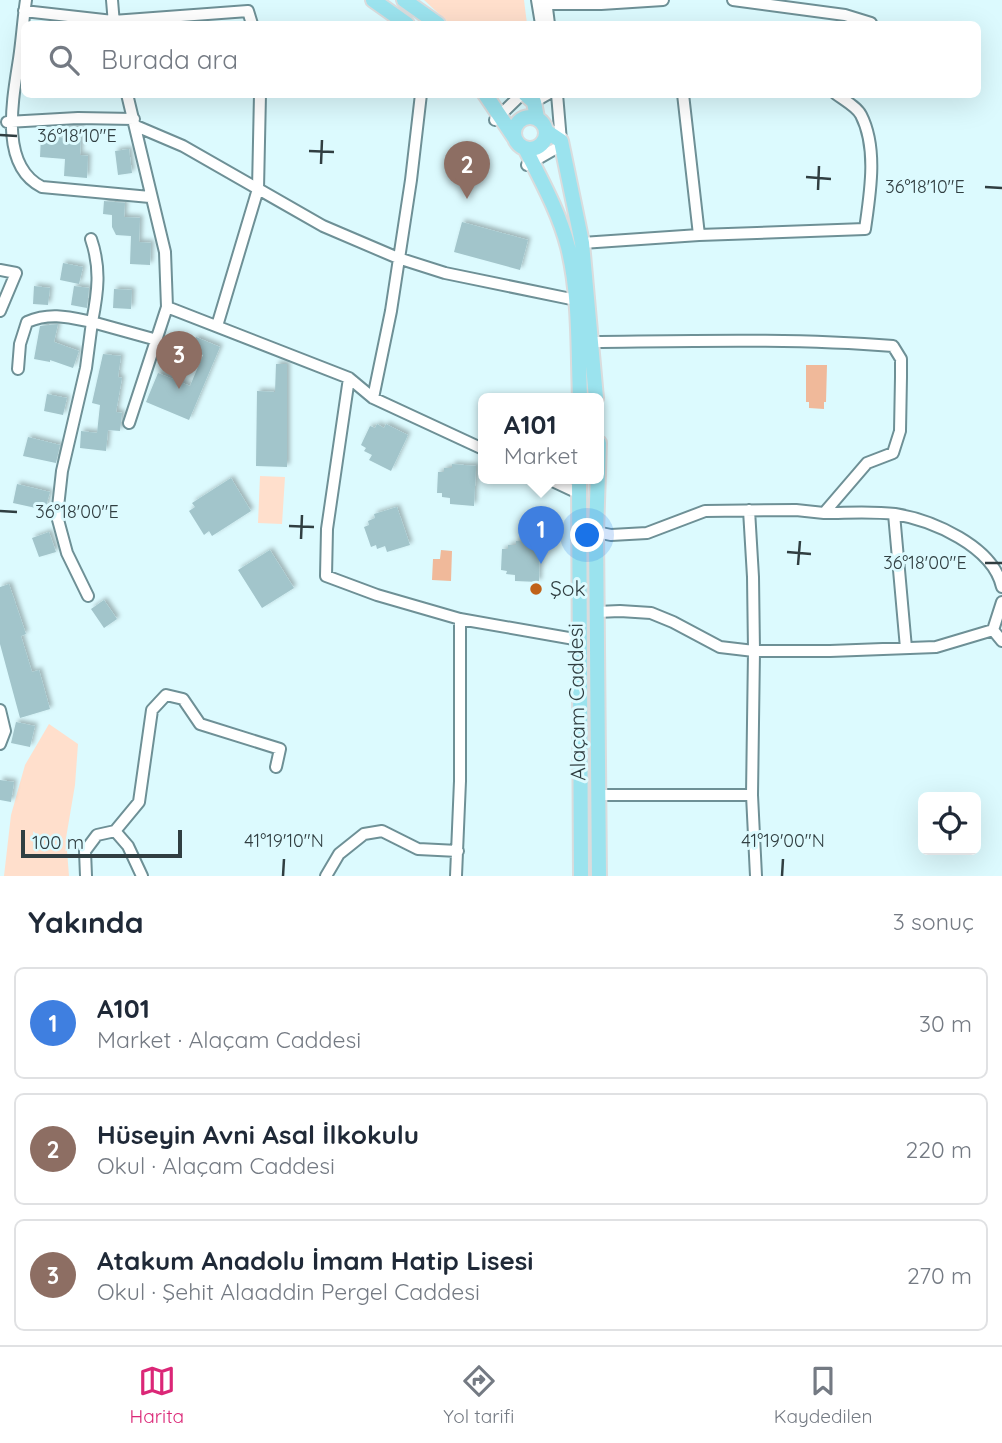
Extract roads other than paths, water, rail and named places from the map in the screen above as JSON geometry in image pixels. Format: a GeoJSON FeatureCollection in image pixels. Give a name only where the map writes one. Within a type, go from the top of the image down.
{"type":"FeatureCollection","features":[{"type":"Feature","properties":{"kind":"main road"},"geometry":{"type":"LineString","coordinates":[[373,0],[403,21]]}},
{"type":"Feature","properties":{"kind":"main road"},"geometry":{"type":"LineString","coordinates":[[404,0],[434,21]]}},
{"type":"Feature","properties":{"kind":"main road"},"geometry":{"type":"LineString","coordinates":[[487,98],[497,118],[520,146],[530,149],[540,145],[546,131],[527,98]]}},
{"type":"Feature","properties":{"kind":"main road"},"geometry":{"type":"LineString","coordinates":[[514,137],[515,126],[522,118],[537,118]]}},
{"type":"Feature","properties":{"kind":"main road"},"geometry":{"type":"LineString","coordinates":[[546,131],[561,143],[582,243],[596,393]]}},
{"type":"Feature","properties":{"kind":"main road"},"geometry":{"type":"LineString","coordinates":[[525,148],[529,164],[551,200],[568,246],[576,300],[580,393]]}},
{"type":"Feature","properties":{"kind":"main road","name":"Alaçam Caddesi"},"geometry":{"type":"LineString","coordinates":[[598,484],[599,876]]}},
{"type":"Feature","properties":{"kind":"main road","name":"Alaçam Caddesi"},"geometry":{"type":"LineString","coordinates":[[579,486],[581,876]]}},
{"type":"Feature","properties":{"kind":"street"},"geometry":{"type":"LineString","coordinates":[[112,0],[114,21]]}},
{"type":"Feature","properties":{"kind":"street"},"geometry":{"type":"LineString","coordinates":[[542,2],[601,4],[663,0]]}},
{"type":"Feature","properties":{"kind":"street"},"geometry":{"type":"LineString","coordinates":[[733,0],[845,15],[864,21]]}},
{"type":"Feature","properties":{"kind":"street"},"geometry":{"type":"LineString","coordinates":[[541,21],[542,2]]}},
{"type":"Feature","properties":{"kind":"street"},"geometry":{"type":"LineString","coordinates":[[542,2],[549,21]]}},
{"type":"Feature","properties":{"kind":"street"},"geometry":{"type":"LineString","coordinates":[[129,21],[247,5]]}},
{"type":"Feature","properties":{"kind":"street"},"geometry":{"type":"LineString","coordinates":[[25,6],[104,21]]}},
{"type":"Feature","properties":{"kind":"street"},"geometry":{"type":"LineString","coordinates":[[21,42],[7,122],[8,148],[18,173],[29,182],[42,187],[150,197]]}},
{"type":"Feature","properties":{"kind":"street"},"geometry":{"type":"LineString","coordinates":[[128,98],[165,252],[167,307],[129,423]]}},
{"type":"Feature","properties":{"kind":"street"},"geometry":{"type":"LineString","coordinates":[[217,326],[258,190],[260,98]]}},
{"type":"Feature","properties":{"kind":"street"},"geometry":{"type":"LineString","coordinates":[[373,398],[384,350],[411,180],[421,98]]}},
{"type":"Feature","properties":{"kind":"street"},"geometry":{"type":"LineString","coordinates":[[497,118],[526,98]]}},
{"type":"Feature","properties":{"kind":"street"},"geometry":{"type":"LineString","coordinates":[[529,164],[561,143],[557,98]]}},
{"type":"Feature","properties":{"kind":"street"},"geometry":{"type":"LineString","coordinates":[[683,98],[699,235]]}},
{"type":"Feature","properties":{"kind":"street"},"geometry":{"type":"LineString","coordinates":[[582,243],[699,235],[865,229],[873,171],[866,128],[850,99]]}},
{"type":"Feature","properties":{"kind":"street"},"geometry":{"type":"LineString","coordinates":[[7,122],[78,118],[135,122],[183,146],[323,226],[398,258],[445,273],[576,300]]}},
{"type":"Feature","properties":{"kind":"street"},"geometry":{"type":"LineString","coordinates":[[88,596],[68,553],[57,516],[62,471],[86,368],[98,276],[98,259],[91,239]]}},
{"type":"Feature","properties":{"kind":"street"},"geometry":{"type":"LineString","coordinates":[[0,270],[16,273],[0,311]]}},
{"type":"Feature","properties":{"kind":"street"},"geometry":{"type":"LineString","coordinates":[[167,307],[349,378],[373,398],[478,447]]}},
{"type":"Feature","properties":{"kind":"street"},"geometry":{"type":"LineString","coordinates":[[18,369],[20,344],[27,322],[41,316],[58,314],[157,340]]}},
{"type":"Feature","properties":{"kind":"street"},"geometry":{"type":"LineString","coordinates":[[592,342],[719,341],[893,346],[901,359],[901,377],[900,431],[893,453],[867,463],[824,513]]}},
{"type":"Feature","properties":{"kind":"street"},"geometry":{"type":"LineString","coordinates":[[349,378],[327,529],[326,576],[377,595],[460,619],[580,640]]}},
{"type":"Feature","properties":{"kind":"street"},"geometry":{"type":"LineString","coordinates":[[749,510],[753,577],[752,795],[756,876]]}},
{"type":"Feature","properties":{"kind":"street"},"geometry":{"type":"LineString","coordinates":[[596,532],[611,535],[647,533],[705,511],[894,514],[931,522],[968,543],[990,562],[1000,576],[1002,587]]}},
{"type":"Feature","properties":{"kind":"street"},"geometry":{"type":"LineString","coordinates":[[894,514],[906,648]]}},
{"type":"Feature","properties":{"kind":"street"},"geometry":{"type":"LineString","coordinates":[[993,630],[1002,603]]}},
{"type":"Feature","properties":{"kind":"street"},"geometry":{"type":"LineString","coordinates":[[597,612],[651,613],[720,647],[775,653],[936,647],[993,630]]}},
{"type":"Feature","properties":{"kind":"street"},"geometry":{"type":"LineString","coordinates":[[456,876],[460,619]]}},
{"type":"Feature","properties":{"kind":"street"},"geometry":{"type":"LineString","coordinates":[[993,630],[1002,641]]}},
{"type":"Feature","properties":{"kind":"street"},"geometry":{"type":"LineString","coordinates":[[86,876],[85,851],[97,835],[115,831],[139,802],[152,710],[166,695],[183,699],[200,724],[279,749],[275,767]]}},
{"type":"Feature","properties":{"kind":"street"},"geometry":{"type":"LineString","coordinates":[[0,710],[5,731],[0,744]]}},
{"type":"Feature","properties":{"kind":"street"},"geometry":{"type":"LineString","coordinates":[[599,795],[752,795]]}},
{"type":"Feature","properties":{"kind":"street"},"geometry":{"type":"LineString","coordinates":[[115,831],[128,846],[142,876]]}},
{"type":"Feature","properties":{"kind":"street"},"geometry":{"type":"LineString","coordinates":[[326,876],[339,854],[364,834],[382,831],[418,849],[458,851]]}},
{"type":"Feature","properties":{"kind":"place","name":"Hüseyin Avni Asal İlkokulu"},"geometry":{"type":"Point","coordinates":[467,199]}},
{"type":"Feature","properties":{"kind":"place","name":"Atakum Anadolu İmam Hatip Lisesi"},"geometry":{"type":"Point","coordinates":[179,389]}},
{"type":"Feature","properties":{"kind":"place","name":"A101"},"geometry":{"type":"Point","coordinates":[541,564]}},
{"type":"Feature","properties":{"kind":"place","name":"Şok"},"geometry":{"type":"Point","coordinates":[536,589]}}]}
